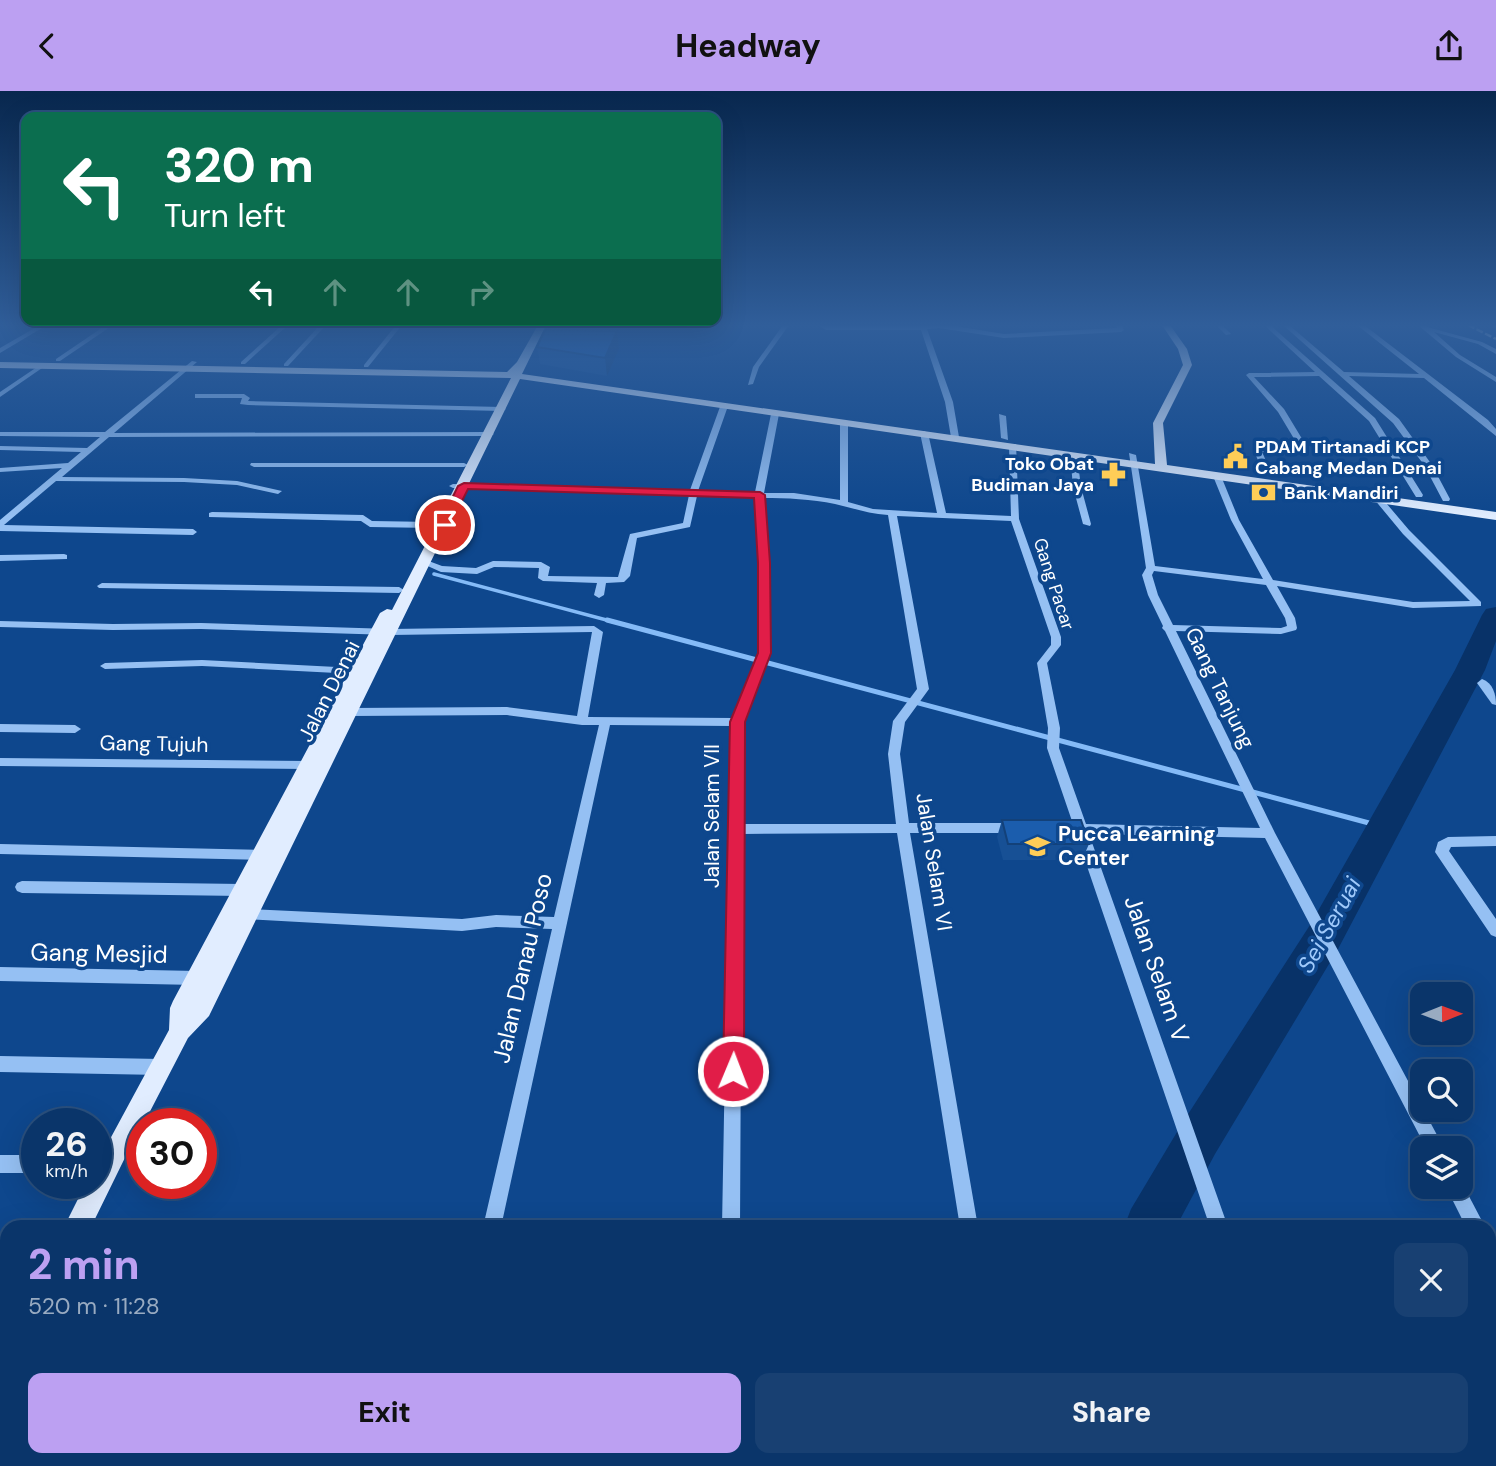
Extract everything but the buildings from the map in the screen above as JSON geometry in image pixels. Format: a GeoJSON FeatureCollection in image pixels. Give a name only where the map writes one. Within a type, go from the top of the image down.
{"type":"FeatureCollection","features":[{"type":"Feature","properties":{"kind":"main road","name":"Jalan Denai"},"geometry":{"type":"LineString","coordinates":[[180,1031],[179,1014],[197,978],[356,671],[384,631],[507,389]]}},
{"type":"Feature","properties":{"kind":"main road"},"geometry":{"type":"LineString","coordinates":[[624,389],[775,414],[954,435]]}},
{"type":"Feature","properties":{"kind":"main road"},"geometry":{"type":"LineString","coordinates":[[640,389],[954,435],[1161,463],[1268,474],[1496,506]]}},
{"type":"Feature","properties":{"kind":"main road"},"geometry":{"type":"LineString","coordinates":[[1161,463],[1158,420],[1175,389]]}},
{"type":"Feature","properties":{"kind":"main road","name":"Jalan Denai"},"geometry":{"type":"LineString","coordinates":[[112,1148],[180,1031],[201,1009],[350,712],[399,590],[419,563],[433,524],[458,486],[464,465],[485,434]]}},
{"type":"Feature","properties":{"kind":"main road"},"geometry":{"type":"LineString","coordinates":[[1009,442],[1073,455],[1132,459]]}},
{"type":"Feature","properties":{"kind":"main road"},"geometry":{"type":"LineString","coordinates":[[1161,463],[1217,476],[1496,516]]}},
{"type":"Feature","properties":{"kind":"main road","name":"Jalan Denai"},"geometry":{"type":"LineString","coordinates":[[80,1220],[88,1199]]}},
{"type":"Feature","properties":{"kind":"street"},"geometry":{"type":"LineString","coordinates":[[0,526],[162,389]]}},
{"type":"Feature","properties":{"kind":"street"},"geometry":{"type":"LineString","coordinates":[[945,389],[954,435]]}},
{"type":"Feature","properties":{"kind":"street"},"geometry":{"type":"LineString","coordinates":[[1262,389],[1281,411],[1303,447],[1298,450],[1257,449],[1268,474]]}},
{"type":"Feature","properties":{"kind":"street"},"geometry":{"type":"LineString","coordinates":[[1339,389],[1372,420],[1419,495]]}},
{"type":"Feature","properties":{"kind":"street"},"geometry":{"type":"LineString","coordinates":[[1359,389],[1396,421],[1428,465],[1446,499]]}},
{"type":"Feature","properties":{"kind":"street"},"geometry":{"type":"LineString","coordinates":[[1443,389],[1496,434]]}},
{"type":"Feature","properties":{"kind":"street"},"geometry":{"type":"LineString","coordinates":[[198,396],[244,396],[246,398],[243,402],[248,403],[498,409]]}},
{"type":"Feature","properties":{"kind":"street"},"geometry":{"type":"LineString","coordinates":[[419,563],[441,569],[477,571],[493,564],[541,565],[545,566],[543,578],[546,579],[621,580],[625,576],[633,537],[687,524],[693,494],[724,406]]}},
{"type":"Feature","properties":{"kind":"street","name":"Jalan Selam VII"},"geometry":{"type":"LineString","coordinates":[[731,1220],[737,722],[763,660],[764,563],[760,495],[775,414]]}},
{"type":"Feature","properties":{"kind":"street","name":"Gang Pacar"},"geometry":{"type":"LineString","coordinates":[[1002,416],[1009,442],[1015,519],[1056,637],[1056,645],[1042,663],[1054,727]]}},
{"type":"Feature","properties":{"kind":"street"},"geometry":{"type":"LineString","coordinates":[[1372,420],[1396,421]]}},
{"type":"Feature","properties":{"kind":"street"},"geometry":{"type":"LineString","coordinates":[[844,423],[844,503]]}},
{"type":"Feature","properties":{"kind":"street"},"geometry":{"type":"LineString","coordinates":[[924,433],[942,515]]}},
{"type":"Feature","properties":{"kind":"street"},"geometry":{"type":"LineString","coordinates":[[0,434],[485,434]]}},
{"type":"Feature","properties":{"kind":"street"},"geometry":{"type":"LineString","coordinates":[[0,448],[90,450]]}},
{"type":"Feature","properties":{"kind":"street"},"geometry":{"type":"LineString","coordinates":[[1073,455],[1077,487],[1087,524]]}},
{"type":"Feature","properties":{"kind":"street","name":"Gang Tanjung"},"geometry":{"type":"LineString","coordinates":[[1132,459],[1151,568],[1147,575],[1167,628],[1249,795],[1318,926]]}},
{"type":"Feature","properties":{"kind":"street"},"geometry":{"type":"LineString","coordinates":[[1400,462],[1428,465]]}},
{"type":"Feature","properties":{"kind":"street"},"geometry":{"type":"LineString","coordinates":[[0,470],[71,465]]}},
{"type":"Feature","properties":{"kind":"street"},"geometry":{"type":"LineString","coordinates":[[254,465],[464,465]]}},
{"type":"Feature","properties":{"kind":"street"},"geometry":{"type":"LineString","coordinates":[[1167,628],[1281,631],[1292,628],[1290,618],[1235,520],[1217,476]]}},
{"type":"Feature","properties":{"kind":"street"},"geometry":{"type":"LineString","coordinates":[[55,479],[198,480],[243,484],[278,491]]}},
{"type":"Feature","properties":{"kind":"street"},"geometry":{"type":"LineString","coordinates":[[458,486],[813,498],[844,503],[872,512],[1015,519]]}},
{"type":"Feature","properties":{"kind":"street"},"geometry":{"type":"LineString","coordinates":[[1151,568],[1268,582],[1413,605],[1478,604],[1406,532],[1378,499]]}},
{"type":"Feature","properties":{"kind":"street"},"geometry":{"type":"LineString","coordinates":[[0,510],[16,510]]}},
{"type":"Feature","properties":{"kind":"street","name":"Jalan Selam VI"},"geometry":{"type":"LineString","coordinates":[[892,513],[923,683],[922,694],[899,721],[894,754],[903,828],[968,1220]]}},
{"type":"Feature","properties":{"kind":"street"},"geometry":{"type":"LineString","coordinates":[[212,515],[363,518],[370,524],[433,524]]}},
{"type":"Feature","properties":{"kind":"street"},"geometry":{"type":"LineString","coordinates":[[0,526],[193,532]]}},
{"type":"Feature","properties":{"kind":"street"},"geometry":{"type":"LineString","coordinates":[[0,558],[64,557]]}},
{"type":"Feature","properties":{"kind":"street"},"geometry":{"type":"LineString","coordinates":[[599,595],[602,580]]}},
{"type":"Feature","properties":{"kind":"street"},"geometry":{"type":"LineString","coordinates":[[102,586],[399,590]]}},
{"type":"Feature","properties":{"kind":"street"},"geometry":{"type":"LineString","coordinates":[[0,624],[384,631],[597,630],[582,721]]}},
{"type":"Feature","properties":{"kind":"street"},"geometry":{"type":"LineString","coordinates":[[105,666],[202,663],[356,671]]}},
{"type":"Feature","properties":{"kind":"street"},"geometry":{"type":"LineString","coordinates":[[1482,683],[1496,701]]}},
{"type":"Feature","properties":{"kind":"street"},"geometry":{"type":"LineString","coordinates":[[350,712],[507,711],[582,721],[737,722]]}},
{"type":"Feature","properties":{"kind":"street","name":"Jalan Danau Poso"},"geometry":{"type":"LineString","coordinates":[[494,1220],[605,722]]}},
{"type":"Feature","properties":{"kind":"street","name":"Jalan Selam V"},"geometry":{"type":"LineString","coordinates":[[1054,727],[1053,741],[1080,829],[1216,1220]]}},
{"type":"Feature","properties":{"kind":"street"},"geometry":{"type":"LineString","coordinates":[[0,728],[75,729]]}},
{"type":"Feature","properties":{"kind":"street","name":"Gang Tujuh"},"geometry":{"type":"LineString","coordinates":[[0,762],[307,765]]}},
{"type":"Feature","properties":{"kind":"street"},"geometry":{"type":"LineString","coordinates":[[737,829],[1026,828]]}},
{"type":"Feature","properties":{"kind":"street"},"geometry":{"type":"LineString","coordinates":[[1053,829],[1269,833]]}},
{"type":"Feature","properties":{"kind":"street"},"geometry":{"type":"LineString","coordinates":[[1496,841],[1448,842],[1441,852],[1496,931]]}},
{"type":"Feature","properties":{"kind":"street"},"geometry":{"type":"LineString","coordinates":[[0,849],[279,855]]}},
{"type":"Feature","properties":{"kind":"street"},"geometry":{"type":"LineString","coordinates":[[22,887],[242,890]]}},
{"type":"Feature","properties":{"kind":"street"},"geometry":{"type":"LineString","coordinates":[[249,915],[462,925],[496,921],[559,923]]}},
{"type":"Feature","properties":{"kind":"street"},"geometry":{"type":"LineString","coordinates":[[1318,926],[1429,1136]]}},
{"type":"Feature","properties":{"kind":"street","name":"Gang Mesjid"},"geometry":{"type":"LineString","coordinates":[[0,974],[197,978]]}},
{"type":"Feature","properties":{"kind":"street"},"geometry":{"type":"LineString","coordinates":[[0,1064],[161,1067]]}},
{"type":"Feature","properties":{"kind":"street"},"geometry":{"type":"LineString","coordinates":[[0,1164],[21,1164]]}},
{"type":"Feature","properties":{"kind":"street"},"geometry":{"type":"LineString","coordinates":[[1461,1199],[1472,1220]]}},
{"type":"Feature","properties":{"kind":"waterway"},"geometry":{"type":"LineString","coordinates":[[434,574],[614,622]]}},
{"type":"Feature","properties":{"kind":"waterway","name":"Sei Seruai"},"geometry":{"type":"LineString","coordinates":[[1153,1220],[1199,1138],[1324,937],[1470,670],[1496,615]]}},
{"type":"Feature","properties":{"kind":"waterway"},"geometry":{"type":"LineString","coordinates":[[607,620],[1384,827]]}},
{"type":"Feature","properties":{"kind":"place","name":"PDAM Tirtanadi KCP Cabang Medan Denai"},"geometry":{"type":"Point","coordinates":[1235,457]}},
{"type":"Feature","properties":{"kind":"place","name":"Toko Obat Budiman Jaya"},"geometry":{"type":"Point","coordinates":[1114,474]}},
{"type":"Feature","properties":{"kind":"place","name":"Bank Mandiri"},"geometry":{"type":"Point","coordinates":[1264,493]}},
{"type":"Feature","properties":{"kind":"place","name":"Pucca Learning Center"},"geometry":{"type":"Point","coordinates":[1038,846]}},
{"type":"Feature","properties":{"kind":"route"},"geometry":{"type":"LineString","coordinates":[[445,525],[464,486],[760,495],[765,653],[737,722],[733,1071]]}}]}
